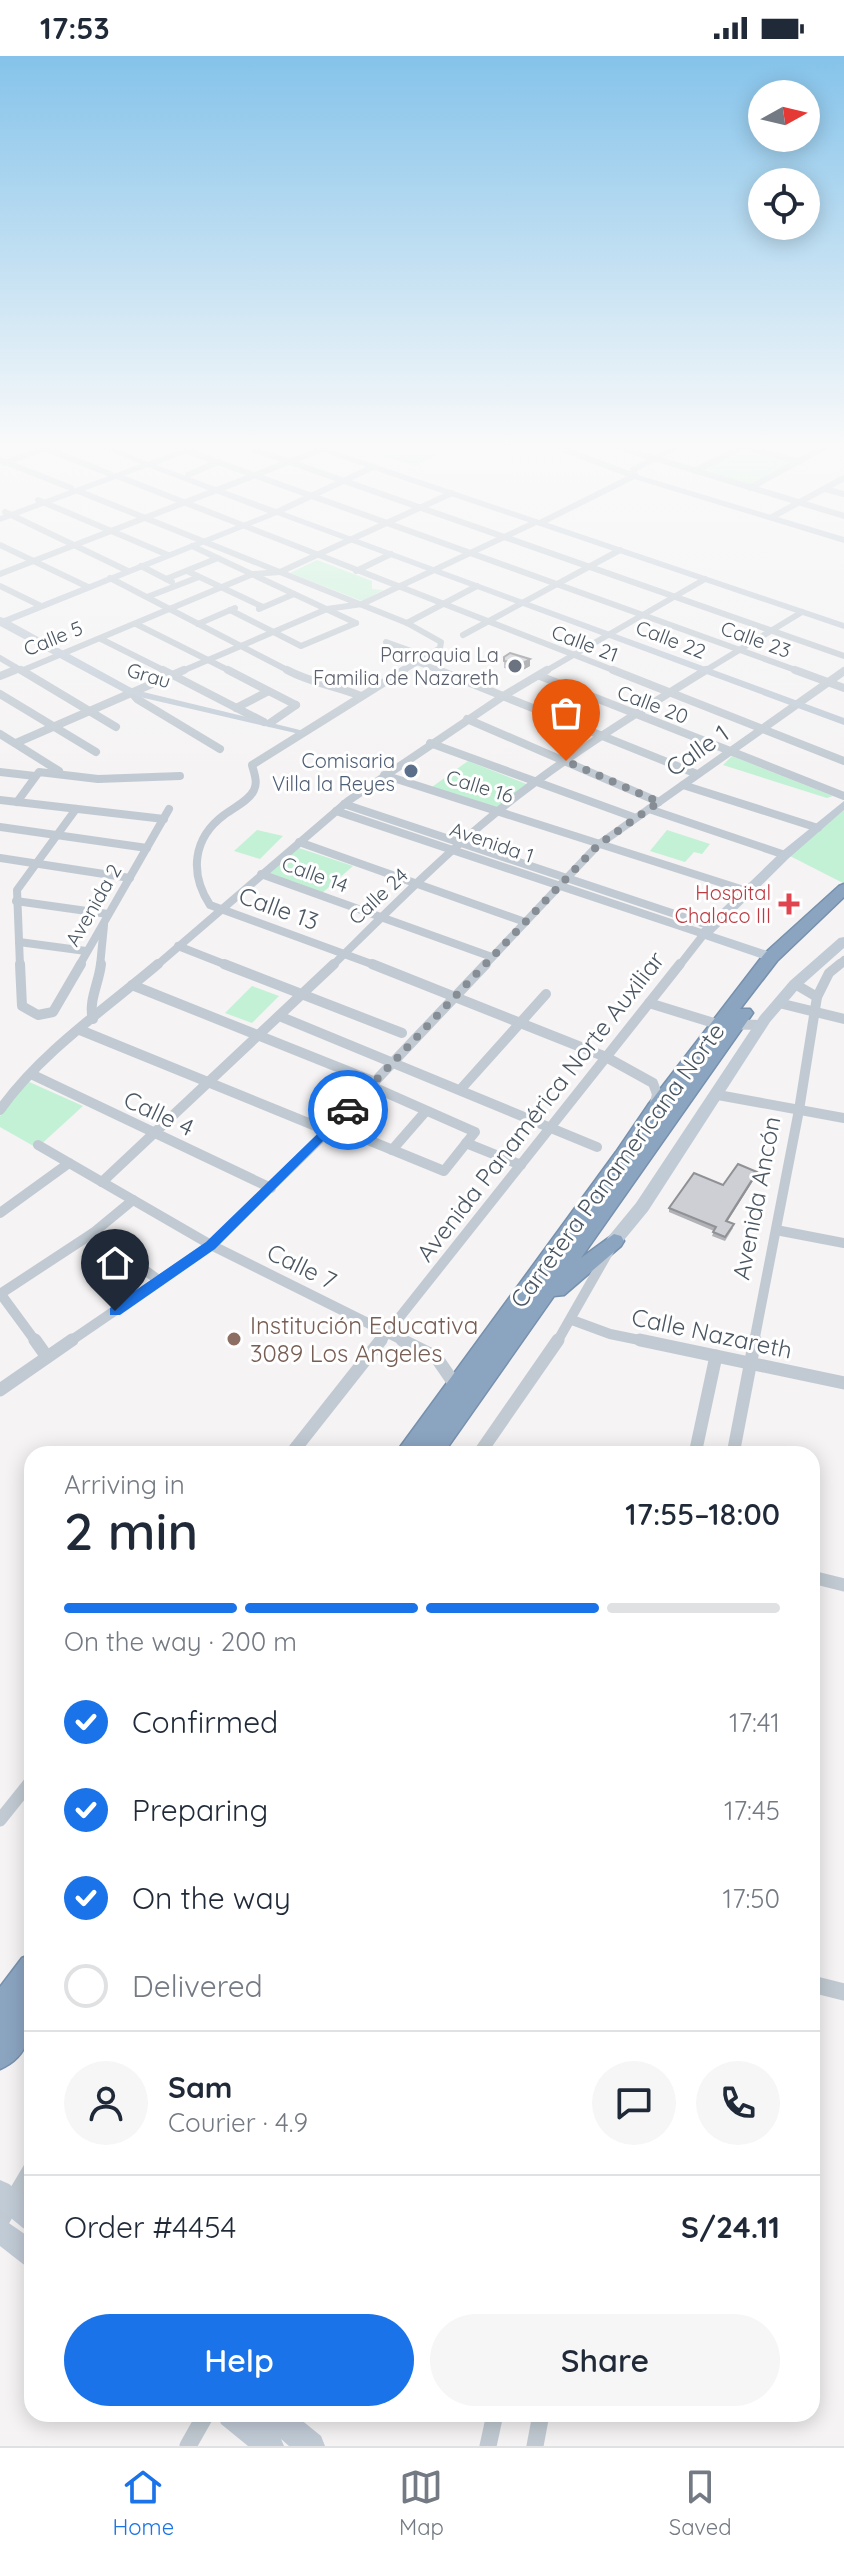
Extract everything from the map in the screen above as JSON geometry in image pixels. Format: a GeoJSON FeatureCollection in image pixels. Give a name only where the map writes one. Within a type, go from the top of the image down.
{"type":"FeatureCollection","features":[{"type":"Feature","properties":{"kind":"highway","name":"Carretera Panamericana Norte"},"geometry":{"type":"LineString","coordinates":[[436,1446],[535,1306],[775,953],[844,889]]}},
{"type":"Feature","properties":{"kind":"highway","name":"Carretera Panamericana Norte"},"geometry":{"type":"LineString","coordinates":[[412,1446],[623,1157],[654,1109],[784,960],[844,904]]}},
{"type":"Feature","properties":{"kind":"highway"},"geometry":{"type":"LineString","coordinates":[[535,1306],[614,1241]]}},
{"type":"Feature","properties":{"kind":"highway"},"geometry":{"type":"LineString","coordinates":[[0,2012],[24,1979]]}},
{"type":"Feature","properties":{"kind":"highway"},"geometry":{"type":"LineString","coordinates":[[0,2054],[24,2021]]}},
{"type":"Feature","properties":{"kind":"street"},"geometry":{"type":"LineString","coordinates":[[20,555],[88,587]]}},
{"type":"Feature","properties":{"kind":"street"},"geometry":{"type":"LineString","coordinates":[[0,574],[51,555]]}},
{"type":"Feature","properties":{"kind":"street"},"geometry":{"type":"LineString","coordinates":[[93,555],[128,571]]}},
{"type":"Feature","properties":{"kind":"street"},"geometry":{"type":"LineString","coordinates":[[1,622],[168,555]]}},
{"type":"Feature","properties":{"kind":"street"},"geometry":{"type":"LineString","coordinates":[[210,555],[356,623],[301,646],[230,610]]}},
{"type":"Feature","properties":{"kind":"street"},"geometry":{"type":"LineString","coordinates":[[221,909],[210,905],[204,897],[194,866],[212,825],[254,790],[256,779],[251,768],[300,733],[440,648],[441,642],[407,623],[237,555]]}},
{"type":"Feature","properties":{"kind":"street","name":"Calle 5"},"geometry":{"type":"LineString","coordinates":[[0,676],[60,656],[253,574],[280,572],[314,555]]}},
{"type":"Feature","properties":{"kind":"street","name":"Calle 21"},"geometry":{"type":"LineString","coordinates":[[316,555],[844,761]]}},
{"type":"Feature","properties":{"kind":"street"},"geometry":{"type":"LineString","coordinates":[[356,571],[390,555]]}},
{"type":"Feature","properties":{"kind":"street","name":"Calle 22"},"geometry":{"type":"LineString","coordinates":[[392,555],[844,722]]}},
{"type":"Feature","properties":{"kind":"street"},"geometry":{"type":"LineString","coordinates":[[16,743],[327,609],[362,604],[468,555]]}},
{"type":"Feature","properties":{"kind":"street","name":"Calle 23"},"geometry":{"type":"LineString","coordinates":[[475,555],[844,688]]}},
{"type":"Feature","properties":{"kind":"street"},"geometry":{"type":"LineString","coordinates":[[551,555],[844,656]]}},
{"type":"Feature","properties":{"kind":"street"},"geometry":{"type":"LineString","coordinates":[[463,635],[611,555]]}},
{"type":"Feature","properties":{"kind":"street"},"geometry":{"type":"LineString","coordinates":[[633,555],[844,626]]}},
{"type":"Feature","properties":{"kind":"street"},"geometry":{"type":"LineString","coordinates":[[166,579],[218,558]]}},
{"type":"Feature","properties":{"kind":"street"},"geometry":{"type":"LineString","coordinates":[[141,566],[178,585]]}},
{"type":"Feature","properties":{"kind":"street"},"geometry":{"type":"LineString","coordinates":[[187,571],[263,607]]}},
{"type":"Feature","properties":{"kind":"street"},"geometry":{"type":"LineString","coordinates":[[147,597],[199,577]]}},
{"type":"Feature","properties":{"kind":"street"},"geometry":{"type":"LineString","coordinates":[[110,578],[307,681],[337,686],[361,696]]}},
{"type":"Feature","properties":{"kind":"street"},"geometry":{"type":"LineString","coordinates":[[0,1110],[31,1074],[80,1030],[340,808],[430,743],[505,695],[705,579]]}},
{"type":"Feature","properties":{"kind":"street"},"geometry":{"type":"LineString","coordinates":[[0,586],[41,606]]}},
{"type":"Feature","properties":{"kind":"street"},"geometry":{"type":"LineString","coordinates":[[407,623],[477,586]]}},
{"type":"Feature","properties":{"kind":"street"},"geometry":{"type":"LineString","coordinates":[[243,616],[294,594]]}},
{"type":"Feature","properties":{"kind":"street"},"geometry":{"type":"LineString","coordinates":[[198,624],[250,601]]}},
{"type":"Feature","properties":{"kind":"street","name":"Calle 24"},"geometry":{"type":"LineString","coordinates":[[102,1182],[260,1036],[380,917],[498,810],[636,715],[802,612]]}},
{"type":"Feature","properties":{"kind":"street","name":"Grau"},"geometry":{"type":"LineString","coordinates":[[1,622],[131,692],[300,733]]}},
{"type":"Feature","properties":{"kind":"street"},"geometry":{"type":"LineString","coordinates":[[101,639],[267,723],[296,705],[136,624]]}},
{"type":"Feature","properties":{"kind":"street"},"geometry":{"type":"LineString","coordinates":[[386,642],[425,656]]}},
{"type":"Feature","properties":{"kind":"street"},"geometry":{"type":"LineString","coordinates":[[0,658],[116,727]]}},
{"type":"Feature","properties":{"kind":"street"},"geometry":{"type":"LineString","coordinates":[[417,662],[697,774]]}},
{"type":"Feature","properties":{"kind":"street","name":"Calle 1"},"geometry":{"type":"LineString","coordinates":[[0,1390],[211,1245],[331,1128],[600,843],[844,671]]}},
{"type":"Feature","properties":{"kind":"street","name":"Calle 20"},"geometry":{"type":"LineString","coordinates":[[540,676],[844,796]]}},
{"type":"Feature","properties":{"kind":"street"},"geometry":{"type":"LineString","coordinates":[[131,692],[137,699],[220,749]]}},
{"type":"Feature","properties":{"kind":"street"},"geometry":{"type":"LineString","coordinates":[[236,708],[267,692]]}},
{"type":"Feature","properties":{"kind":"street"},"geometry":{"type":"LineString","coordinates":[[0,694],[96,752]]}},
{"type":"Feature","properties":{"kind":"street"},"geometry":{"type":"LineString","coordinates":[[467,719],[659,802]]}},
{"type":"Feature","properties":{"kind":"street"},"geometry":{"type":"LineString","coordinates":[[0,734],[66,775]]}},
{"type":"Feature","properties":{"kind":"street"},"geometry":{"type":"LineString","coordinates":[[430,743],[636,818]]}},
{"type":"Feature","properties":{"kind":"street"},"geometry":{"type":"LineString","coordinates":[[0,772],[35,776]]}},
{"type":"Feature","properties":{"kind":"street"},"geometry":{"type":"LineString","coordinates":[[17,802],[39,772],[98,779],[180,776]]}},
{"type":"Feature","properties":{"kind":"street","name":"Calle 16"},"geometry":{"type":"LineString","coordinates":[[384,775],[747,891]]}},
{"type":"Feature","properties":{"kind":"street"},"geometry":{"type":"LineString","coordinates":[[683,785],[818,828]]}},
{"type":"Feature","properties":{"kind":"street"},"geometry":{"type":"LineString","coordinates":[[0,800],[164,819]]}},
{"type":"Feature","properties":{"kind":"street","name":"Avenida Panamérica Norte Auxiliar"},"geometry":{"type":"LineString","coordinates":[[297,1446],[707,930],[785,855],[844,804]]}},
{"type":"Feature","properties":{"kind":"street","name":"Avenida 1"},"geometry":{"type":"LineString","coordinates":[[340,808],[560,886],[707,930]]}},
{"type":"Feature","properties":{"kind":"street"},"geometry":{"type":"LineString","coordinates":[[76,809],[17,890],[16,901],[19,942],[86,951]]}},
{"type":"Feature","properties":{"kind":"street","name":"Avenida 2"},"geometry":{"type":"LineString","coordinates":[[19,942],[22,1006],[45,1016],[53,1012],[169,809]]}},
{"type":"Feature","properties":{"kind":"street"},"geometry":{"type":"LineString","coordinates":[[649,809],[785,855]]}},
{"type":"Feature","properties":{"kind":"street"},"geometry":{"type":"LineString","coordinates":[[0,827],[147,848]]}},
{"type":"Feature","properties":{"kind":"street"},"geometry":{"type":"LineString","coordinates":[[299,842],[525,922]]}},
{"type":"Feature","properties":{"kind":"street","name":"Avenida 1"},"geometry":{"type":"LineString","coordinates":[[457,847],[569,878],[775,953]]}},
{"type":"Feature","properties":{"kind":"street"},"geometry":{"type":"LineString","coordinates":[[0,858],[130,878]]}},
{"type":"Feature","properties":{"kind":"street","name":"Calle 14"},"geometry":{"type":"LineString","coordinates":[[261,874],[492,957]]}},
{"type":"Feature","properties":{"kind":"street"},"geometry":{"type":"LineString","coordinates":[[16,901],[106,918],[99,983],[90,1007],[93,1019]]}},
{"type":"Feature","properties":{"kind":"street","name":"Calle 13"},"geometry":{"type":"LineString","coordinates":[[221,909],[345,953],[606,1057],[653,1083],[657,1094],[654,1109]]}},
{"type":"Feature","properties":{"kind":"street"},"geometry":{"type":"LineString","coordinates":[[485,1446],[572,1320],[614,1241],[642,1207],[761,1025],[795,984],[844,941]]}},
{"type":"Feature","properties":{"kind":"street"},"geometry":{"type":"LineString","coordinates":[[178,946],[402,1033]]}},
{"type":"Feature","properties":{"kind":"street","name":"Avenida Ancón"},"geometry":{"type":"LineString","coordinates":[[735,1446],[799,1110],[817,997],[829,973],[844,960]]}},
{"type":"Feature","properties":{"kind":"street"},"geometry":{"type":"LineString","coordinates":[[795,984],[817,997]]}},
{"type":"Feature","properties":{"kind":"street"},"geometry":{"type":"LineString","coordinates":[[80,1030],[444,1171],[475,1132],[373,1084],[132,985]]}},
{"type":"Feature","properties":{"kind":"street"},"geometry":{"type":"LineString","coordinates":[[460,1090],[546,994]]}},
{"type":"Feature","properties":{"kind":"street"},"geometry":{"type":"LineString","coordinates":[[649,1003],[726,1028],[761,1025]]}},
{"type":"Feature","properties":{"kind":"street"},"geometry":{"type":"LineString","coordinates":[[779,1003],[844,1019]]}},
{"type":"Feature","properties":{"kind":"street"},"geometry":{"type":"LineString","coordinates":[[279,1016],[597,1147]]}},
{"type":"Feature","properties":{"kind":"street","name":"Calle 4"},"geometry":{"type":"LineString","coordinates":[[31,1074],[271,1188]]}},
{"type":"Feature","properties":{"kind":"street"},"geometry":{"type":"LineString","coordinates":[[718,1095],[844,1118]]}},
{"type":"Feature","properties":{"kind":"street"},"geometry":{"type":"LineString","coordinates":[[392,1150],[426,1111]]}},
{"type":"Feature","properties":{"kind":"street"},"geometry":{"type":"LineString","coordinates":[[466,1143],[521,1165]]}},
{"type":"Feature","properties":{"kind":"street","name":"Calle 7"},"geometry":{"type":"LineString","coordinates":[[38,1145],[211,1245],[436,1357],[456,1386]]}},
{"type":"Feature","properties":{"kind":"street"},"geometry":{"type":"LineString","coordinates":[[3,1207],[69,1163]]}},
{"type":"Feature","properties":{"kind":"street"},"geometry":{"type":"LineString","coordinates":[[47,1357],[0,1293],[93,1233],[133,1200]]}},
{"type":"Feature","properties":{"kind":"street"},"geometry":{"type":"LineString","coordinates":[[776,1230],[844,1243]]}},
{"type":"Feature","properties":{"kind":"street"},"geometry":{"type":"LineString","coordinates":[[93,1233],[160,1281]]}},
{"type":"Feature","properties":{"kind":"street","name":"Calle Nazareth"},"geometry":{"type":"LineString","coordinates":[[572,1320],[610,1334],[844,1383]]}},
{"type":"Feature","properties":{"kind":"street"},"geometry":{"type":"LineString","coordinates":[[697,1446],[716,1356]]}},
{"type":"Feature","properties":{"kind":"street"},"geometry":{"type":"LineString","coordinates":[[820,1579],[844,1585]]}},
{"type":"Feature","properties":{"kind":"street"},"geometry":{"type":"LineString","coordinates":[[0,1820],[24,1790]]}},
{"type":"Feature","properties":{"kind":"street"},"geometry":{"type":"LineString","coordinates":[[820,1986],[844,1992]]}},
{"type":"Feature","properties":{"kind":"street"},"geometry":{"type":"LineString","coordinates":[[11,2209],[24,2184]]}},
{"type":"Feature","properties":{"kind":"street"},"geometry":{"type":"LineString","coordinates":[[0,2230],[24,2249]]}},
{"type":"Feature","properties":{"kind":"street"},"geometry":{"type":"LineString","coordinates":[[188,2446],[202,2422]]}},
{"type":"Feature","properties":{"kind":"street"},"geometry":{"type":"LineString","coordinates":[[241,2422],[270,2446]]}},
{"type":"Feature","properties":{"kind":"street"},"geometry":{"type":"LineString","coordinates":[[282,2422],[311,2446]]}},
{"type":"Feature","properties":{"kind":"street"},"geometry":{"type":"LineString","coordinates":[[488,2446],[493,2422]]}},
{"type":"Feature","properties":{"kind":"street"},"geometry":{"type":"LineString","coordinates":[[535,2446],[540,2422]]}},
{"type":"Feature","properties":{"kind":"green space"},"geometry":{"type":"Polygon","coordinates":[[[317,560],[372,581],[372,589],[383,590],[362,601],[290,573],[317,560]]]}},
{"type":"Feature","properties":{"kind":"green space"},"geometry":{"type":"Polygon","coordinates":[[[732,756],[833,796],[827,798],[723,765],[732,756]]]}},
{"type":"Feature","properties":{"kind":"green space"},"geometry":{"type":"Polygon","coordinates":[[[468,761],[529,785],[496,808],[432,787],[468,761]]]}},
{"type":"Feature","properties":{"kind":"green space"},"geometry":{"type":"Polygon","coordinates":[[[844,810],[844,882],[843,883],[790,856],[844,810]]]}},
{"type":"Feature","properties":{"kind":"green space"},"geometry":{"type":"Polygon","coordinates":[[[257,830],[283,836],[260,859],[234,851],[257,830]]]}},
{"type":"Feature","properties":{"kind":"green space"},"geometry":{"type":"Polygon","coordinates":[[[667,830],[710,844],[702,854],[694,852],[685,862],[650,851],[667,830]]]}},
{"type":"Feature","properties":{"kind":"green space"},"geometry":{"type":"Polygon","coordinates":[[[299,848],[353,866],[321,894],[266,874],[299,848]]]}},
{"type":"Feature","properties":{"kind":"green space"},"geometry":{"type":"Polygon","coordinates":[[[252,986],[279,996],[252,1023],[225,1013],[252,986]]]}},
{"type":"Feature","properties":{"kind":"green space"},"geometry":{"type":"Polygon","coordinates":[[[27,1081],[83,1106],[37,1148],[0,1127],[0,1116],[27,1081]]]}},
{"type":"Feature","properties":{"kind":"building"},"geometry":{"type":"Polygon","coordinates":[[[510,653],[530,659],[521,664],[504,661],[510,653]]]}},
{"type":"Feature","properties":{"kind":"building"},"geometry":{"type":"Polygon","coordinates":[[[738,1164],[757,1172],[726,1221],[734,1224],[725,1237],[713,1232],[716,1227],[669,1208],[694,1173],[723,1185],[738,1164]]]}},
{"type":"Feature","properties":{"kind":"way so far"},"geometry":{"type":"LineString","coordinates":[[348,1110],[598,845],[659,802],[566,761]]}},
{"type":"Feature","properties":{"kind":"place","name":"Parroquia La Familia de Nazareth"},"geometry":{"type":"Point","coordinates":[515,666]}},
{"type":"Feature","properties":{"kind":"place","name":"Comisaria Villa la Reyes"},"geometry":{"type":"Point","coordinates":[411,771]}},
{"type":"Feature","properties":{"kind":"place","name":"Hospital Chalaco III"},"geometry":{"type":"Point","coordinates":[789,904]}},
{"type":"Feature","properties":{"kind":"place","name":"Institución Educativa 3089 Los Angeles"},"geometry":{"type":"Point","coordinates":[234,1339]}},
{"type":"Feature","properties":{"kind":"route"},"geometry":{"type":"LineString","coordinates":[[115,1311],[211,1245],[348,1110]]}}]}
